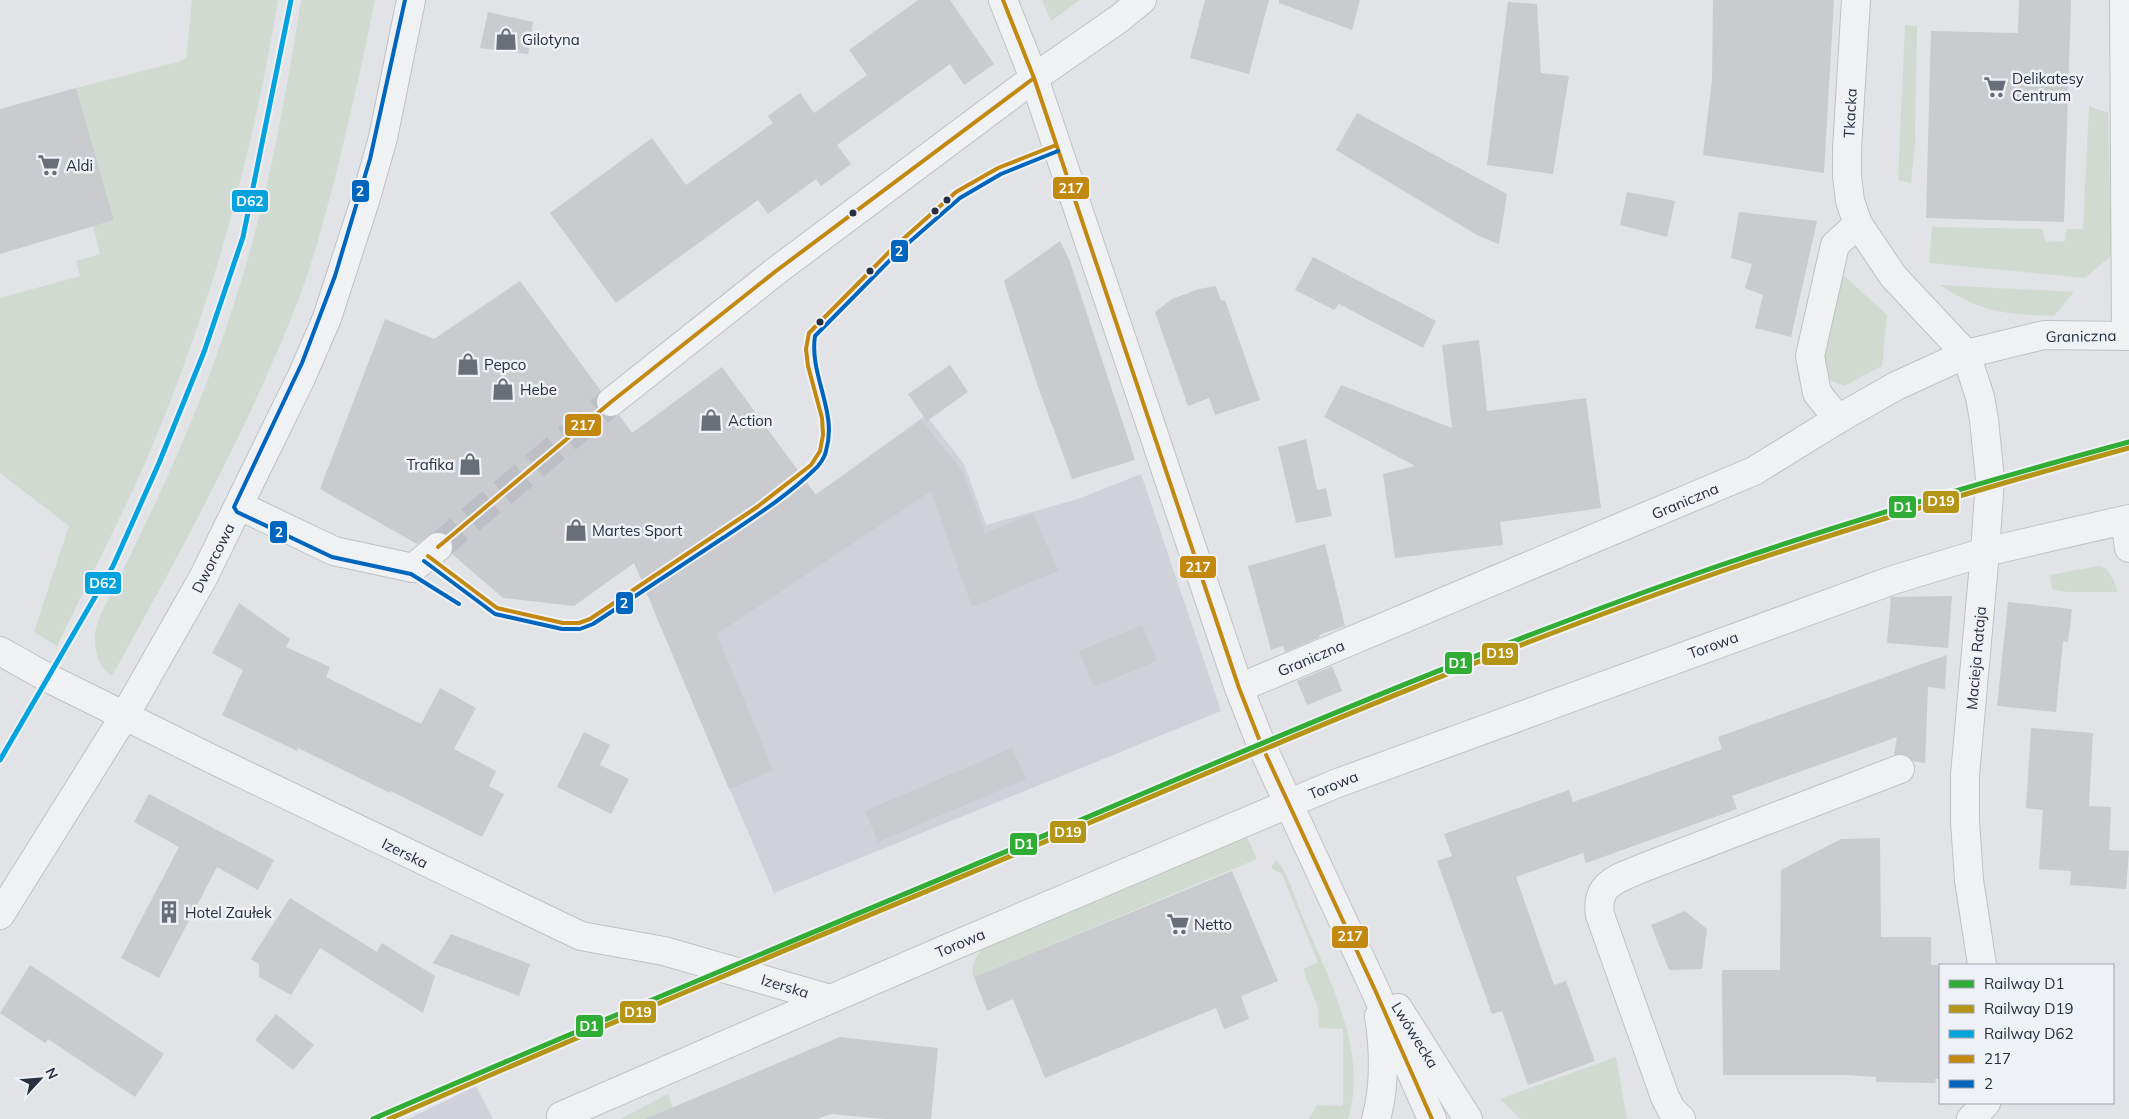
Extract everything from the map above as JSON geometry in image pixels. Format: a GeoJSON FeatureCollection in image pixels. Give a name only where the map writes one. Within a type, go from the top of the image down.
{"type":"FeatureCollection","features":[{"type":"Feature","properties":{"kind":"street","name":"Dworcowa"},"geometry":{"type":"LineString","coordinates":[[0,915],[126,716],[203,578],[302,378],[327,318],[344,268],[383,138],[412,0]]}},
{"type":"Feature","properties":{"kind":"street","name":"Lwówecka"},"geometry":{"type":"LineString","coordinates":[[1003,0],[1034,78],[1239,688],[1261,744],[1375,990],[1432,1119]]}},
{"type":"Feature","properties":{"kind":"street"},"geometry":{"type":"LineString","coordinates":[[610,402],[776,272],[1034,78],[1120,18],[1142,0]]}},
{"type":"Feature","properties":{"kind":"street","name":"Tkacka"},"geometry":{"type":"LineString","coordinates":[[1856,0],[1847,176],[1850,201],[1858,224],[1893,276],[1966,354]]}},
{"type":"Feature","properties":{"kind":"street"},"geometry":{"type":"LineString","coordinates":[[2124,0],[2127,336]]}},
{"type":"Feature","properties":{"kind":"street"},"geometry":{"type":"LineString","coordinates":[[1838,419],[1816,393],[1810,356],[1835,245],[1858,224]]}},
{"type":"Feature","properties":{"kind":"street","name":"Graniczna"},"geometry":{"type":"LineString","coordinates":[[1239,688],[1754,471],[1896,386],[1966,354],[2044,335],[2127,336]]}},
{"type":"Feature","properties":{"kind":"street","name":"Macieja Rataja"},"geometry":{"type":"LineString","coordinates":[[1966,354],[1980,397],[1990,480],[1965,794],[1966,854],[1982,964]]}},
{"type":"Feature","properties":{"kind":"street"},"geometry":{"type":"LineString","coordinates":[[240,506],[334,551],[399,566],[413,568],[438,547]]}},
{"type":"Feature","properties":{"kind":"street"},"geometry":{"type":"LineString","coordinates":[[2127,519],[2129,548]]}},
{"type":"Feature","properties":{"kind":"street","name":"Torowa"},"geometry":{"type":"LineString","coordinates":[[561,1116],[1335,784],[1940,564],[2127,519]]}},
{"type":"Feature","properties":{"kind":"street","name":"Izerska"},"geometry":{"type":"LineString","coordinates":[[0,651],[48,678],[233,770],[581,936],[664,951],[830,999]]}},
{"type":"Feature","properties":{"kind":"street"},"geometry":{"type":"LineString","coordinates":[[1681,1119],[1672,1110],[1665,1097],[1600,915],[1600,896],[1605,888],[1612,882],[1645,867],[1900,769]]}},
{"type":"Feature","properties":{"kind":"street","name":"Lwówecka"},"geometry":{"type":"LineString","coordinates":[[1333,899],[1395,1003],[1468,1119]]}},
{"type":"Feature","properties":{"kind":"street"},"geometry":{"type":"LineString","coordinates":[[1375,990],[1381,1028],[1382,1052],[1382,1083],[1376,1119]]}},
{"type":"Feature","properties":{"kind":"street"},"geometry":{"type":"LineString","coordinates":[[1971,1119],[1985,1104]]}},
{"type":"Feature","properties":{"kind":"shaded area"},"geometry":{"type":"Polygon","coordinates":[[[192,0],[278,0],[267,61],[240,184],[205,304],[185,363],[138,479],[57,646],[34,632],[69,526],[0,473],[0,298],[80,276],[76,261],[100,254],[93,226],[114,220],[76,88],[178,62],[186,58],[192,0]]]}},
{"type":"Feature","properties":{"kind":"shaded area"},"geometry":{"type":"Polygon","coordinates":[[[301,0],[375,0],[343,145],[321,230],[301,293],[260,391],[189,535],[112,676],[99,660],[95,646],[95,631],[104,607],[137,542],[181,445],[212,369],[238,292],[269,175],[301,0]]]}},
{"type":"Feature","properties":{"kind":"shaded area"},"geometry":{"type":"Polygon","coordinates":[[[1042,0],[1080,0],[1051,21],[1042,0]]]}},
{"type":"Feature","properties":{"kind":"shaded area"},"geometry":{"type":"Polygon","coordinates":[[[1905,25],[1917,26],[1915,143],[1911,183],[1898,180],[1905,25]]]}},
{"type":"Feature","properties":{"kind":"shaded area"},"geometry":{"type":"Polygon","coordinates":[[[2089,106],[2108,113],[2112,255],[2085,278],[1929,263],[1932,227],[2042,229],[2046,242],[2065,241],[2068,229],[2083,229],[2089,106]]]}},
{"type":"Feature","properties":{"kind":"shaded area"},"geometry":{"type":"Polygon","coordinates":[[[1842,274],[1887,315],[1882,366],[1844,386],[1826,378],[1822,371],[1825,342],[1842,274]]]}},
{"type":"Feature","properties":{"kind":"shaded area"},"geometry":{"type":"Polygon","coordinates":[[[1940,285],[2074,292],[2054,316],[2007,313],[1981,307],[1940,285]]]}},
{"type":"Feature","properties":{"kind":"shaded area"},"geometry":{"type":"Polygon","coordinates":[[[926,415],[964,464],[986,525],[1078,499],[1141,474],[1221,711],[774,893],[654,611],[926,415]]]}},
{"type":"Feature","properties":{"kind":"shaded area"},"geometry":{"type":"Polygon","coordinates":[[[2099,566],[2109,572],[2118,592],[2067,592],[2052,589],[2050,575],[2099,566]]]}},
{"type":"Feature","properties":{"kind":"shaded area"},"geometry":{"type":"Polygon","coordinates":[[[1245,833],[1257,859],[974,977],[973,965],[983,947],[1245,833]]]}},
{"type":"Feature","properties":{"kind":"shaded area"},"geometry":{"type":"Polygon","coordinates":[[[1276,859],[1288,880],[1324,965],[1343,1016],[1350,1042],[1353,1068],[1353,1094],[1348,1119],[1309,1119],[1317,1105],[1343,1106],[1343,1029],[1319,1028],[1318,1008],[1303,969],[1318,962],[1282,874],[1271,868],[1276,859]]]}},
{"type":"Feature","properties":{"kind":"shaded area"},"geometry":{"type":"Polygon","coordinates":[[[1616,1057],[1627,1119],[1521,1119],[1500,1099],[1616,1057]]]}},
{"type":"Feature","properties":{"kind":"shaded area"},"geometry":{"type":"Polygon","coordinates":[[[476,1086],[493,1119],[408,1119],[476,1086]]]}},
{"type":"Feature","properties":{"kind":"shaded area"},"geometry":{"type":"Polygon","coordinates":[[[668,1094],[677,1119],[620,1119],[668,1094]]]}},
{"type":"Feature","properties":{"kind":"building"},"geometry":{"type":"Polygon","coordinates":[[[918,0],[950,0],[994,64],[964,85],[950,64],[837,145],[851,164],[821,186],[816,179],[768,214],[758,200],[616,303],[550,213],[652,138],[686,185],[773,123],[768,116],[800,93],[814,113],[867,75],[849,50],[918,0]]]}},
{"type":"Feature","properties":{"kind":"building"},"geometry":{"type":"Polygon","coordinates":[[[1205,0],[1269,0],[1249,74],[1190,58],[1205,0]]]}},
{"type":"Feature","properties":{"kind":"building"},"geometry":{"type":"Polygon","coordinates":[[[1279,0],[1360,0],[1352,30],[1279,3],[1279,0]]]}},
{"type":"Feature","properties":{"kind":"building"},"geometry":{"type":"Polygon","coordinates":[[[1713,0],[1834,0],[1824,173],[1703,155],[1712,80],[1713,0]]]}},
{"type":"Feature","properties":{"kind":"building"},"geometry":{"type":"Polygon","coordinates":[[[2019,0],[2071,0],[2064,222],[1926,218],[1931,31],[2018,33],[2019,0]]]}},
{"type":"Feature","properties":{"kind":"building"},"geometry":{"type":"Polygon","coordinates":[[[1508,2],[1537,4],[1541,73],[1569,76],[1553,174],[1487,165],[1508,2]]]}},
{"type":"Feature","properties":{"kind":"building","name":"Gilotyna"},"geometry":{"type":"Polygon","coordinates":[[[488,12],[533,22],[528,54],[480,48],[488,12]]]}},
{"type":"Feature","properties":{"kind":"building","name":"Aldi"},"geometry":{"type":"Polygon","coordinates":[[[76,88],[114,220],[0,254],[0,109],[76,88]]]}},
{"type":"Feature","properties":{"kind":"building"},"geometry":{"type":"Polygon","coordinates":[[[1357,113],[1507,194],[1499,244],[1477,235],[1336,150],[1357,113]]]}},
{"type":"Feature","properties":{"kind":"building"},"geometry":{"type":"Polygon","coordinates":[[[1627,192],[1675,201],[1667,237],[1620,225],[1627,192]]]}},
{"type":"Feature","properties":{"kind":"building"},"geometry":{"type":"Polygon","coordinates":[[[1739,212],[1817,221],[1791,337],[1755,328],[1763,295],[1745,288],[1752,264],[1731,258],[1739,212]]]}},
{"type":"Feature","properties":{"kind":"building"},"geometry":{"type":"Polygon","coordinates":[[[1060,241],[1069,259],[1135,460],[1072,479],[1037,384],[1004,281],[1060,241]]]}},
{"type":"Feature","properties":{"kind":"building"},"geometry":{"type":"Polygon","coordinates":[[[1313,257],[1436,321],[1423,348],[1339,304],[1334,310],[1295,290],[1313,257]]]}},
{"type":"Feature","properties":{"kind":"building"},"geometry":{"type":"Polygon","coordinates":[[[520,281],[601,391],[596,397],[599,411],[606,417],[619,415],[632,433],[722,367],[816,495],[921,420],[962,470],[985,533],[1033,513],[1058,571],[972,607],[931,491],[717,634],[773,770],[729,789],[634,563],[574,606],[503,598],[452,554],[453,544],[450,537],[444,533],[435,532],[417,544],[320,489],[385,319],[434,339],[520,281]]]}},
{"type":"Feature","properties":{"kind":"building"},"geometry":{"type":"Polygon","coordinates":[[[1216,286],[1221,301],[1225,300],[1260,400],[1215,415],[1209,398],[1188,406],[1155,312],[1172,299],[1199,289],[1216,286]]]}},
{"type":"Feature","properties":{"kind":"building"},"geometry":{"type":"Polygon","coordinates":[[[1479,340],[1487,411],[1586,398],[1601,508],[1500,522],[1503,545],[1395,558],[1383,474],[1415,466],[1324,417],[1341,385],[1452,428],[1442,345],[1479,340]]]}},
{"type":"Feature","properties":{"kind":"building"},"geometry":{"type":"Polygon","coordinates":[[[950,365],[968,392],[927,421],[908,394],[950,365]]]}},
{"type":"Feature","properties":{"kind":"building"},"geometry":{"type":"Polygon","coordinates":[[[1306,439],[1317,490],[1326,488],[1332,516],[1296,523],[1278,447],[1306,439]]]}},
{"type":"Feature","properties":{"kind":"building"},"geometry":{"type":"Polygon","coordinates":[[[1325,544],[1345,626],[1319,635],[1320,637],[1285,652],[1283,646],[1271,650],[1248,566],[1325,544]]]}},
{"type":"Feature","properties":{"kind":"building"},"geometry":{"type":"Polygon","coordinates":[[[1952,596],[1948,648],[1887,643],[1891,597],[1952,596]]]}},
{"type":"Feature","properties":{"kind":"building"},"geometry":{"type":"Polygon","coordinates":[[[2008,602],[2072,609],[2068,642],[2063,641],[2056,712],[1997,706],[2008,602]]]}},
{"type":"Feature","properties":{"kind":"building"},"geometry":{"type":"Polygon","coordinates":[[[239,603],[290,639],[286,647],[330,667],[326,677],[421,724],[440,688],[476,708],[454,749],[496,771],[489,786],[504,794],[482,837],[391,791],[390,793],[298,748],[297,751],[222,715],[243,670],[212,653],[239,603]]]}},
{"type":"Feature","properties":{"kind":"building"},"geometry":{"type":"Polygon","coordinates":[[[1142,625],[1157,661],[1094,687],[1079,651],[1142,625]]]}},
{"type":"Feature","properties":{"kind":"building"},"geometry":{"type":"Polygon","coordinates":[[[1947,655],[1945,689],[1928,687],[1925,763],[1913,761],[1903,754],[1894,755],[1897,737],[1732,796],[1737,809],[1586,863],[1583,853],[1516,877],[1554,985],[1566,981],[1595,1061],[1528,1085],[1502,1011],[1492,1014],[1437,861],[1452,856],[1444,834],[1569,790],[1573,802],[1722,749],[1718,737],[1947,655]]]}},
{"type":"Feature","properties":{"kind":"building"},"geometry":{"type":"Polygon","coordinates":[[[1332,666],[1342,691],[1307,705],[1297,681],[1332,666]]]}},
{"type":"Feature","properties":{"kind":"building"},"geometry":{"type":"Polygon","coordinates":[[[2031,728],[2093,733],[2089,806],[2111,807],[2109,850],[2129,851],[2126,889],[2070,885],[2071,871],[2039,869],[2043,810],[2026,808],[2031,728]]]}},
{"type":"Feature","properties":{"kind":"building"},"geometry":{"type":"Polygon","coordinates":[[[584,732],[610,745],[600,765],[629,779],[611,814],[557,787],[584,732]]]}},
{"type":"Feature","properties":{"kind":"building"},"geometry":{"type":"Polygon","coordinates":[[[1012,748],[1026,779],[878,842],[865,811],[1012,748]]]}},
{"type":"Feature","properties":{"kind":"building"},"geometry":{"type":"Polygon","coordinates":[[[149,794],[274,860],[258,890],[217,867],[159,978],[121,958],[179,847],[134,822],[149,794]]]}},
{"type":"Feature","properties":{"kind":"building"},"geometry":{"type":"Polygon","coordinates":[[[1880,838],[1881,937],[1931,937],[1931,965],[1939,965],[1939,1079],[1935,1079],[1936,1083],[1876,1082],[1876,1077],[1846,1075],[1723,1075],[1722,970],[1780,970],[1781,870],[1841,839],[1880,838]]]}},
{"type":"Feature","properties":{"kind":"building","name":"Netto"},"geometry":{"type":"Polygon","coordinates":[[[1232,871],[1278,981],[1241,996],[1249,1019],[1224,1029],[1216,1008],[1045,1078],[1013,999],[987,1011],[974,977],[1232,871]]]}},
{"type":"Feature","properties":{"kind":"building"},"geometry":{"type":"Polygon","coordinates":[[[290,898],[377,952],[382,943],[435,976],[423,1013],[320,948],[291,995],[259,977],[259,964],[251,959],[290,898]]]}},
{"type":"Feature","properties":{"kind":"building"},"geometry":{"type":"Polygon","coordinates":[[[1685,911],[1707,929],[1702,969],[1669,970],[1651,925],[1685,911]]]}},
{"type":"Feature","properties":{"kind":"building"},"geometry":{"type":"Polygon","coordinates":[[[451,934],[530,964],[519,996],[433,963],[451,934]]]}},
{"type":"Feature","properties":{"kind":"building"},"geometry":{"type":"Polygon","coordinates":[[[30,965],[164,1054],[135,1097],[48,1039],[45,1043],[0,1013],[30,965]]]}},
{"type":"Feature","properties":{"kind":"building"},"geometry":{"type":"Polygon","coordinates":[[[276,1014],[314,1045],[293,1070],[255,1040],[276,1014]]]}},
{"type":"Feature","properties":{"kind":"building"},"geometry":{"type":"Polygon","coordinates":[[[840,1037],[938,1048],[931,1119],[884,1119],[831,1114],[817,1119],[645,1119],[840,1037]]]}},
{"type":"Feature","properties":{"kind":"tunnel"},"geometry":{"type":"LineString","coordinates":[[438,547],[611,402]]}},
{"type":"Feature","properties":{"kind":"rail line","name":"D62"},"geometry":{"type":"LineString","coordinates":[[0,760],[113,566],[159,463],[204,352],[243,237],[291,0]]}},
{"type":"Feature","properties":{"kind":"rail line","name":"D1"},"geometry":{"type":"LineString","coordinates":[[373,1119],[1291,731],[1548,628],[1721,565],[1822,532],[1975,485],[2129,442]]}},
{"type":"Feature","properties":{"kind":"rail line","name":"D19"},"geometry":{"type":"LineString","coordinates":[[389,1119],[631,1015],[1464,667],[1638,601],[1825,537],[1976,491],[2129,448]]}},
{"type":"Feature","properties":{"kind":"transit line","name":"2"},"geometry":{"type":"LineString","coordinates":[[405,0],[370,159],[335,276],[302,363],[234,507],[237,512],[332,557],[411,574],[459,604]]}},
{"type":"Feature","properties":{"kind":"transit line","name":"217"},"geometry":{"type":"LineString","coordinates":[[1003,0],[1034,78],[1239,688],[1261,744],[1375,990],[1432,1119]]}},
{"type":"Feature","properties":{"kind":"transit line","name":"217"},"geometry":{"type":"LineString","coordinates":[[438,547],[611,402],[776,271],[1034,78]]}},
{"type":"Feature","properties":{"kind":"transit line","name":"217"},"geometry":{"type":"LineString","coordinates":[[428,556],[497,608],[563,623],[579,623],[590,619],[757,507],[811,465],[820,451],[823,435],[822,418],[808,366],[806,349],[809,333],[894,247],[956,192],[998,168],[1056,145]]}},
{"type":"Feature","properties":{"kind":"transit line","name":"2"},"geometry":{"type":"LineString","coordinates":[[424,561],[495,614],[562,629],[580,629],[593,624],[758,514],[793,489],[816,468],[822,461],[829,436],[826,408],[814,351],[815,336],[898,252],[960,198],[1001,174],[1058,151]]}},
{"type":"Feature","properties":{"kind":"place","name":"Gilotyna"},"geometry":{"type":"Point","coordinates":[506,39]}},
{"type":"Feature","properties":{"kind":"place","name":"Delikatesy Centrum"},"geometry":{"type":"Point","coordinates":[1995,87]}},
{"type":"Feature","properties":{"kind":"place","name":"Aldi"},"geometry":{"type":"Point","coordinates":[49,165]}},
{"type":"Feature","properties":{"kind":"place","name":"Pepco"},"geometry":{"type":"Point","coordinates":[468,364]}},
{"type":"Feature","properties":{"kind":"place","name":"Hebe"},"geometry":{"type":"Point","coordinates":[503,389]}},
{"type":"Feature","properties":{"kind":"place","name":"Action"},"geometry":{"type":"Point","coordinates":[711,420]}},
{"type":"Feature","properties":{"kind":"place","name":"Trafika"},"geometry":{"type":"Point","coordinates":[470,464]}},
{"type":"Feature","properties":{"kind":"place","name":"Martes Sport"},"geometry":{"type":"Point","coordinates":[576,530]}},
{"type":"Feature","properties":{"kind":"place","name":"Hotel Zaułek"},"geometry":{"type":"Point","coordinates":[169,912]}},
{"type":"Feature","properties":{"kind":"place","name":"Netto"},"geometry":{"type":"Point","coordinates":[1178,924]}}]}
